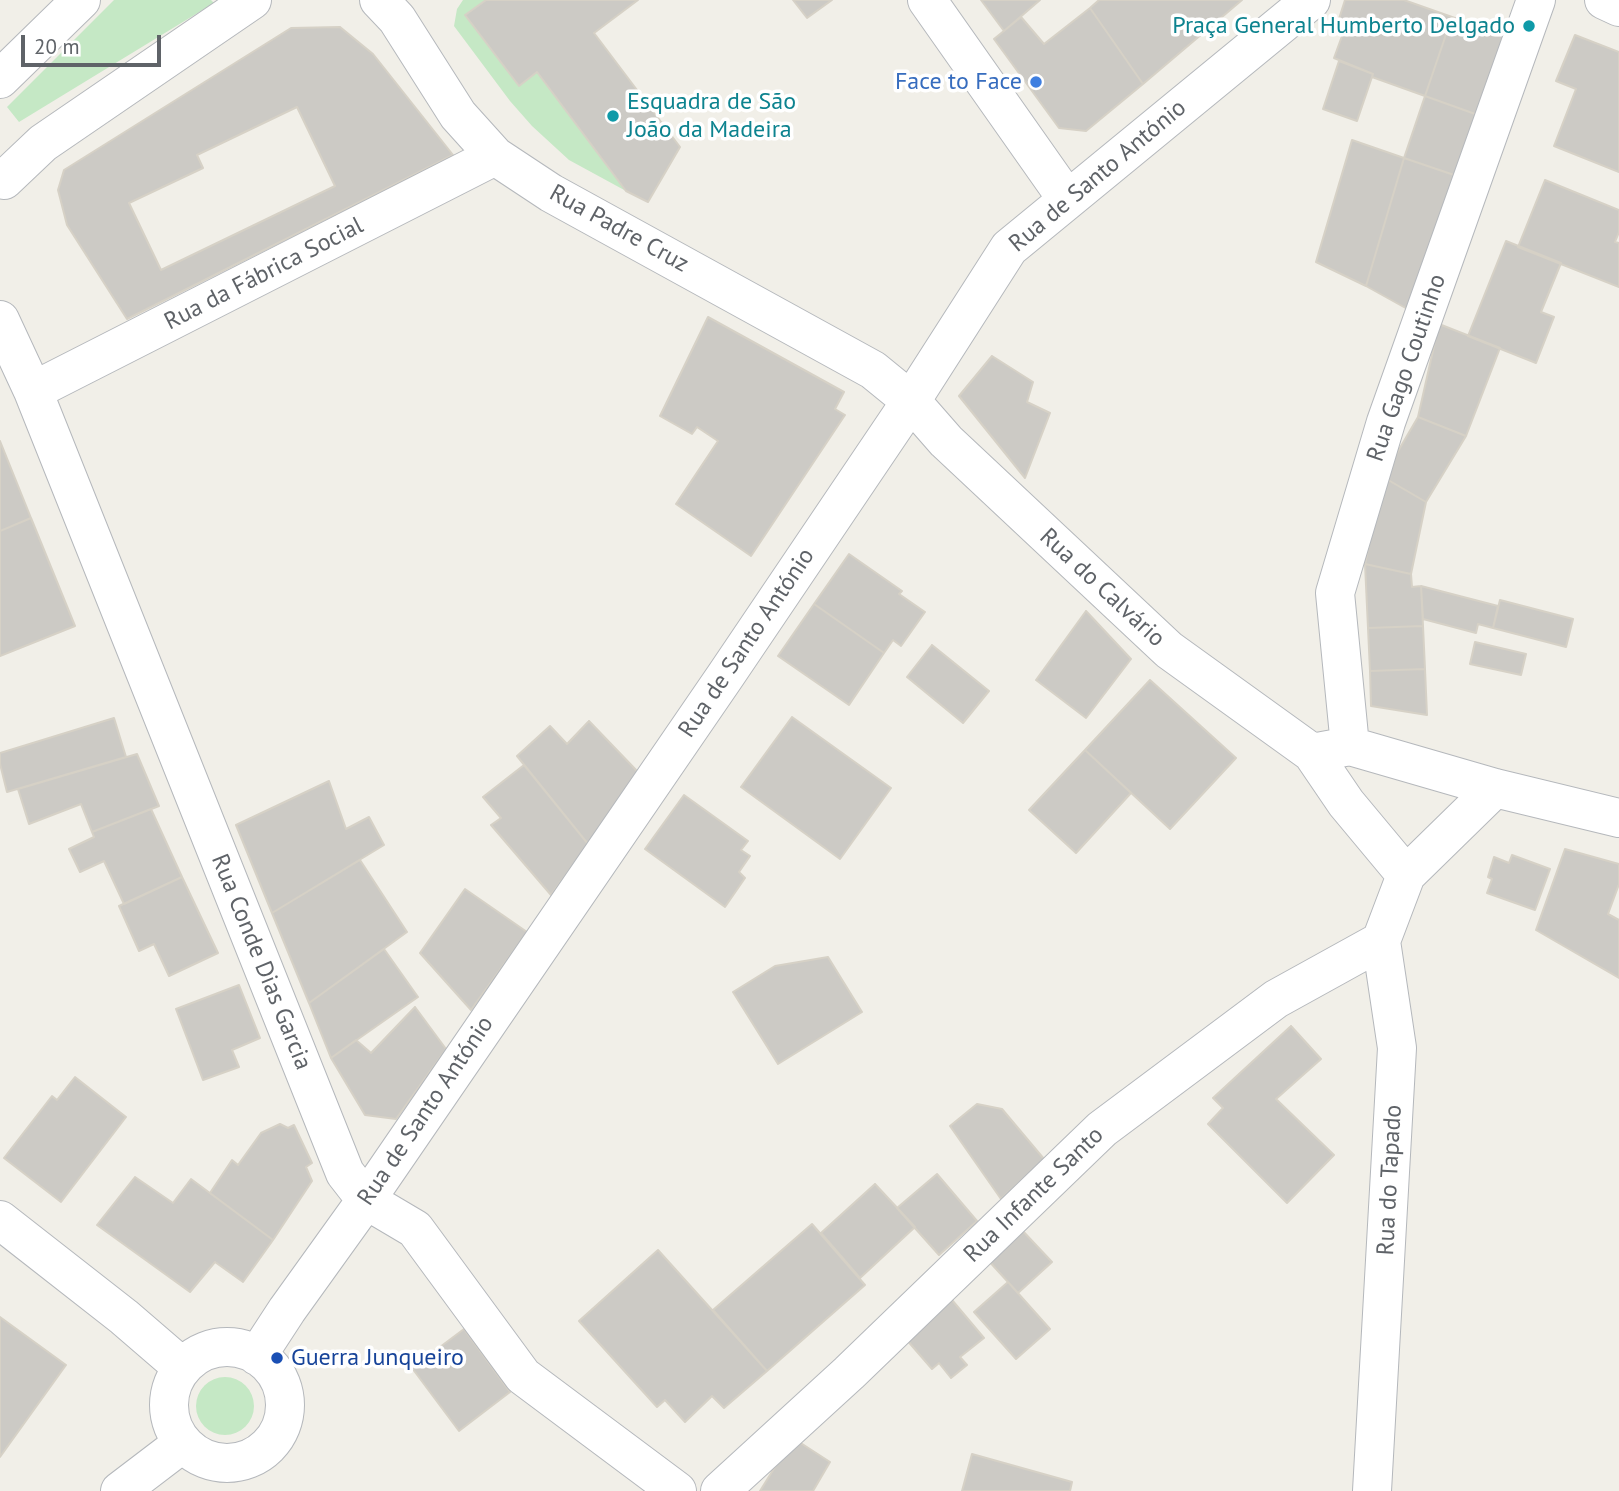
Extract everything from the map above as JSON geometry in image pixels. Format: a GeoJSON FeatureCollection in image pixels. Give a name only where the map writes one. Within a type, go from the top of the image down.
{"type":"FeatureCollection","features":[{"type":"Feature","properties":{"kind":"street"},"geometry":{"type":"LineString","coordinates":[[0,79],[81,0]]}},
{"type":"Feature","properties":{"kind":"street"},"geometry":{"type":"LineString","coordinates":[[1,176],[51,137],[253,0]]}},
{"type":"Feature","properties":{"kind":"street","name":"Rua Padre Cruz"},"geometry":{"type":"LineString","coordinates":[[379,0],[397,19],[458,115],[495,156],[551,193],[873,370],[911,401]]}},
{"type":"Feature","properties":{"kind":"street"},"geometry":{"type":"LineString","coordinates":[[927,0],[1067,199]]}},
{"type":"Feature","properties":{"kind":"street","name":"Rua de Santo António"},"geometry":{"type":"LineString","coordinates":[[257,1356],[911,401],[1009,248],[1311,0]]}},
{"type":"Feature","properties":{"kind":"street","name":"Rua Gago Coutinho"},"geometry":{"type":"LineString","coordinates":[[1350,746],[1335,593],[1386,422],[1536,0]]}},
{"type":"Feature","properties":{"kind":"street"},"geometry":{"type":"LineString","coordinates":[[1604,0],[1619,7]]}},
{"type":"Feature","properties":{"kind":"street","name":"Rua da Fábrica Social"},"geometry":{"type":"LineString","coordinates":[[33,391],[495,156]]}},
{"type":"Feature","properties":{"kind":"street","name":"Rua Conde Dias Garcia"},"geometry":{"type":"LineString","coordinates":[[0,320],[33,391],[345,1173],[366,1200],[415,1229],[523,1376],[677,1491]]}},
{"type":"Feature","properties":{"kind":"street","name":"Rua do Calvário"},"geometry":{"type":"LineString","coordinates":[[911,401],[946,441],[1169,650],[1312,753],[1346,803],[1406,875]]}},
{"type":"Feature","properties":{"kind":"street"},"geometry":{"type":"LineString","coordinates":[[1312,753],[1350,746],[1496,788],[1619,818]]}},
{"type":"Feature","properties":{"kind":"street"},"geometry":{"type":"LineString","coordinates":[[1406,875],[1496,788]]}},
{"type":"Feature","properties":{"kind":"street","name":"Rua do Tapado"},"geometry":{"type":"LineString","coordinates":[[1372,1491],[1397,1048],[1381,941],[1406,875]]}},
{"type":"Feature","properties":{"kind":"street","name":"Rua Infante Santo"},"geometry":{"type":"LineString","coordinates":[[720,1491],[849,1373],[1102,1129],[1276,999],[1381,941]]}},
{"type":"Feature","properties":{"kind":"street"},"geometry":{"type":"LineString","coordinates":[[0,1220],[124,1317],[182,1367]]}},
{"type":"Feature","properties":{"kind":"street"},"geometry":{"type":"LineString","coordinates":[[226,1347],[242,1349],[257,1356],[270,1367],[279,1380],[285,1413],[280,1429],[271,1443],[258,1454],[250,1476],[227,1463],[211,1461],[196,1454],[183,1443],[171,1422],[169,1397],[182,1367],[195,1356],[226,1347]]}},
{"type":"Feature","properties":{"kind":"street"},"geometry":{"type":"LineString","coordinates":[[121,1491],[183,1443]]}},
{"type":"Feature","properties":{"kind":"green space"},"geometry":{"type":"Polygon","coordinates":[[[114,0],[211,0],[214,3],[19,122],[7,107],[114,0]]]}},
{"type":"Feature","properties":{"kind":"green space"},"geometry":{"type":"Polygon","coordinates":[[[463,0],[486,0],[466,15],[519,85],[537,72],[626,191],[569,160],[532,126],[510,101],[454,26],[457,9],[463,0]]]}},
{"type":"Feature","properties":{"kind":"green space"},"geometry":{"type":"Polygon","coordinates":[[[225,1377],[236,1379],[249,1390],[254,1406],[252,1417],[241,1430],[225,1435],[214,1433],[201,1422],[196,1406],[198,1395],[209,1382],[225,1377]]]}},
{"type":"Feature","properties":{"kind":"building","name":"Esquadra de São João da Madeira"},"geometry":{"type":"Polygon","coordinates":[[[486,0],[638,0],[594,33],[680,147],[648,202],[626,191],[537,72],[519,86],[465,15],[486,0]]]}},
{"type":"Feature","properties":{"kind":"building","name":"Esquadra de São João da Madeira"},"geometry":{"type":"Polygon","coordinates":[[[793,0],[832,0],[807,18],[793,0]]]}},
{"type":"Feature","properties":{"kind":"building"},"geometry":{"type":"Polygon","coordinates":[[[981,0],[1040,0],[1004,31],[981,0]]]}},
{"type":"Feature","properties":{"kind":"building"},"geometry":{"type":"Polygon","coordinates":[[[1099,0],[1242,0],[1143,84],[1090,8],[1099,0]]]}},
{"type":"Feature","properties":{"kind":"building"},"geometry":{"type":"Polygon","coordinates":[[[1345,0],[1404,0],[1452,17],[1425,96],[1372,77],[1373,74],[1334,58],[1346,25],[1338,22],[1345,0]]]}},
{"type":"Feature","properties":{"kind":"building"},"geometry":{"type":"Polygon","coordinates":[[[1090,8],[1143,84],[1086,131],[1059,128],[994,39],[1021,17],[1044,44],[1090,8]]]}},
{"type":"Feature","properties":{"kind":"building"},"geometry":{"type":"Polygon","coordinates":[[[1452,17],[1505,35],[1478,115],[1425,96],[1452,17]]]}},
{"type":"Feature","properties":{"kind":"building"},"geometry":{"type":"Polygon","coordinates":[[[340,27],[373,54],[453,155],[127,319],[67,225],[58,190],[64,170],[291,28],[340,27]]]}},
{"type":"Feature","properties":{"kind":"building"},"geometry":{"type":"Polygon","coordinates":[[[1575,35],[1619,52],[1619,172],[1554,146],[1576,89],[1556,81],[1575,35]]]}},
{"type":"Feature","properties":{"kind":"building"},"geometry":{"type":"Polygon","coordinates":[[[1339,61],[1373,74],[1357,121],[1323,109],[1339,61]]]}},
{"type":"Feature","properties":{"kind":"building"},"geometry":{"type":"Polygon","coordinates":[[[1425,96],[1478,115],[1457,176],[1404,158],[1425,96]]]}},
{"type":"Feature","properties":{"kind":"building"},"geometry":{"type":"Polygon","coordinates":[[[297,107],[335,186],[161,270],[129,203],[203,168],[197,155],[297,107]]]}},
{"type":"Feature","properties":{"kind":"building"},"geometry":{"type":"Polygon","coordinates":[[[1352,140],[1404,158],[1366,286],[1316,262],[1352,140]]]}},
{"type":"Feature","properties":{"kind":"building"},"geometry":{"type":"Polygon","coordinates":[[[1404,158],[1457,176],[1411,311],[1366,286],[1404,158]]]}},
{"type":"Feature","properties":{"kind":"building"},"geometry":{"type":"Polygon","coordinates":[[[1545,180],[1619,210],[1619,232],[1615,242],[1619,243],[1619,287],[1518,247],[1545,180]]]}},
{"type":"Feature","properties":{"kind":"building"},"geometry":{"type":"Polygon","coordinates":[[[1506,241],[1561,263],[1541,312],[1554,317],[1536,363],[1468,336],[1506,241]]]}},
{"type":"Feature","properties":{"kind":"building"},"geometry":{"type":"Polygon","coordinates":[[[708,317],[844,392],[835,409],[845,415],[751,556],[676,504],[718,441],[697,427],[692,434],[660,416],[708,317]]]}},
{"type":"Feature","properties":{"kind":"building"},"geometry":{"type":"Polygon","coordinates":[[[1439,324],[1500,348],[1466,436],[1418,417],[1439,324]]]}},
{"type":"Feature","properties":{"kind":"building"},"geometry":{"type":"Polygon","coordinates":[[[992,356],[1033,382],[1027,402],[1050,413],[1025,478],[959,396],[992,356]]]}},
{"type":"Feature","properties":{"kind":"building"},"geometry":{"type":"Polygon","coordinates":[[[1418,417],[1466,436],[1426,502],[1383,477],[1418,417]]]}},
{"type":"Feature","properties":{"kind":"building"},"geometry":{"type":"Polygon","coordinates":[[[0,441],[31,518],[0,531],[0,441]]]}},
{"type":"Feature","properties":{"kind":"building"},"geometry":{"type":"Polygon","coordinates":[[[1383,477],[1426,502],[1411,574],[1365,564],[1383,477]]]}},
{"type":"Feature","properties":{"kind":"building"},"geometry":{"type":"Polygon","coordinates":[[[31,518],[75,626],[0,656],[0,531],[31,518]]]}},
{"type":"Feature","properties":{"kind":"building"},"geometry":{"type":"Polygon","coordinates":[[[849,554],[902,591],[899,594],[925,612],[901,646],[893,640],[884,653],[814,604],[849,554]]]}},
{"type":"Feature","properties":{"kind":"building"},"geometry":{"type":"Polygon","coordinates":[[[1365,564],[1411,574],[1412,587],[1421,586],[1423,626],[1368,628],[1365,564]]]}},
{"type":"Feature","properties":{"kind":"building"},"geometry":{"type":"Polygon","coordinates":[[[1421,586],[1498,606],[1493,628],[1478,624],[1476,633],[1423,619],[1421,586]]]}},
{"type":"Feature","properties":{"kind":"building"},"geometry":{"type":"Polygon","coordinates":[[[1500,600],[1573,619],[1566,647],[1493,628],[1500,600]]]}},
{"type":"Feature","properties":{"kind":"building"},"geometry":{"type":"Polygon","coordinates":[[[814,604],[884,653],[849,705],[778,656],[814,604]]]}},
{"type":"Feature","properties":{"kind":"building"},"geometry":{"type":"Polygon","coordinates":[[[1086,611],[1131,659],[1086,718],[1036,680],[1086,611]]]}},
{"type":"Feature","properties":{"kind":"building"},"geometry":{"type":"Polygon","coordinates":[[[1423,626],[1425,669],[1370,671],[1368,628],[1423,626]]]}},
{"type":"Feature","properties":{"kind":"building"},"geometry":{"type":"Polygon","coordinates":[[[1475,642],[1526,654],[1521,675],[1470,664],[1475,642]]]}},
{"type":"Feature","properties":{"kind":"building"},"geometry":{"type":"Polygon","coordinates":[[[932,645],[989,691],[963,723],[907,677],[932,645]]]}},
{"type":"Feature","properties":{"kind":"building"},"geometry":{"type":"Polygon","coordinates":[[[1425,669],[1427,715],[1371,706],[1370,671],[1425,669]]]}},
{"type":"Feature","properties":{"kind":"building"},"geometry":{"type":"Polygon","coordinates":[[[1150,680],[1236,758],[1170,829],[1085,750],[1150,680]]]}},
{"type":"Feature","properties":{"kind":"building"},"geometry":{"type":"Polygon","coordinates":[[[792,717],[891,788],[840,859],[741,787],[792,717]]]}},
{"type":"Feature","properties":{"kind":"building"},"geometry":{"type":"Polygon","coordinates":[[[114,718],[126,757],[7,792],[0,753],[114,718]]]}},
{"type":"Feature","properties":{"kind":"building"},"geometry":{"type":"Polygon","coordinates":[[[589,721],[638,772],[588,844],[517,756],[550,726],[567,744],[589,721]]]}},
{"type":"Feature","properties":{"kind":"building"},"geometry":{"type":"Polygon","coordinates":[[[1085,750],[1131,793],[1076,853],[1029,810],[1085,750]]]}},
{"type":"Feature","properties":{"kind":"building"},"geometry":{"type":"Polygon","coordinates":[[[137,754],[159,806],[92,832],[81,804],[29,824],[18,789],[137,754]]]}},
{"type":"Feature","properties":{"kind":"building"},"geometry":{"type":"Polygon","coordinates":[[[524,765],[588,844],[551,895],[491,825],[501,818],[483,797],[524,765]]]}},
{"type":"Feature","properties":{"kind":"building"},"geometry":{"type":"Polygon","coordinates":[[[329,781],[346,829],[369,817],[384,845],[272,913],[236,825],[329,781]]]}},
{"type":"Feature","properties":{"kind":"building"},"geometry":{"type":"Polygon","coordinates":[[[684,795],[748,841],[741,850],[750,856],[739,872],[745,878],[725,907],[645,849],[684,795]]]}},
{"type":"Feature","properties":{"kind":"building"},"geometry":{"type":"Polygon","coordinates":[[[151,809],[182,877],[124,904],[104,861],[80,872],[69,849],[94,837],[92,832],[151,809]]]}},
{"type":"Feature","properties":{"kind":"building"},"geometry":{"type":"Polygon","coordinates":[[[1565,849],[1619,864],[1619,884],[1608,914],[1619,920],[1619,978],[1536,930],[1565,849]]]}},
{"type":"Feature","properties":{"kind":"building"},"geometry":{"type":"Polygon","coordinates":[[[1512,855],[1550,869],[1535,910],[1487,893],[1492,879],[1488,877],[1494,857],[1509,863],[1512,855]]]}},
{"type":"Feature","properties":{"kind":"building"},"geometry":{"type":"Polygon","coordinates":[[[360,860],[407,932],[309,1003],[272,913],[360,860]]]}},
{"type":"Feature","properties":{"kind":"building"},"geometry":{"type":"Polygon","coordinates":[[[182,877],[218,953],[169,976],[154,944],[139,951],[119,906],[182,877]]]}},
{"type":"Feature","properties":{"kind":"building"},"geometry":{"type":"Polygon","coordinates":[[[465,889],[527,932],[471,1010],[420,953],[465,889]]]}},
{"type":"Feature","properties":{"kind":"building"},"geometry":{"type":"Polygon","coordinates":[[[384,949],[418,997],[331,1058],[309,1003],[384,949]]]}},
{"type":"Feature","properties":{"kind":"building"},"geometry":{"type":"Polygon","coordinates":[[[828,957],[862,1012],[778,1064],[733,992],[775,966],[828,957]]]}},
{"type":"Feature","properties":{"kind":"building"},"geometry":{"type":"Polygon","coordinates":[[[239,985],[260,1038],[232,1050],[239,1067],[203,1080],[176,1009],[239,985]]]}},
{"type":"Feature","properties":{"kind":"building"},"geometry":{"type":"Polygon","coordinates":[[[415,1007],[446,1049],[396,1119],[365,1115],[331,1058],[356,1040],[371,1053],[415,1007]]]}},
{"type":"Feature","properties":{"kind":"building"},"geometry":{"type":"Polygon","coordinates":[[[1291,1026],[1321,1059],[1276,1099],[1334,1155],[1287,1203],[1208,1124],[1223,1108],[1213,1098],[1291,1026]]]}},
{"type":"Feature","properties":{"kind":"building"},"geometry":{"type":"Polygon","coordinates":[[[75,1077],[126,1117],[61,1202],[4,1158],[52,1096],[57,1100],[75,1077]]]}},
{"type":"Feature","properties":{"kind":"building"},"geometry":{"type":"Polygon","coordinates":[[[977,1104],[1002,1109],[1044,1159],[1001,1199],[950,1126],[977,1104]]]}},
{"type":"Feature","properties":{"kind":"building"},"geometry":{"type":"Polygon","coordinates":[[[280,1124],[288,1128],[294,1125],[312,1163],[306,1167],[312,1181],[273,1240],[210,1193],[232,1160],[238,1165],[261,1133],[280,1124]]]}},
{"type":"Feature","properties":{"kind":"building"},"geometry":{"type":"Polygon","coordinates":[[[937,1174],[977,1221],[939,1255],[897,1208],[937,1174]]]}},
{"type":"Feature","properties":{"kind":"building"},"geometry":{"type":"Polygon","coordinates":[[[135,1177],[173,1203],[191,1179],[273,1240],[243,1282],[215,1262],[190,1292],[97,1225],[135,1177]]]}},
{"type":"Feature","properties":{"kind":"building"},"geometry":{"type":"Polygon","coordinates":[[[875,1184],[915,1227],[860,1278],[821,1233],[875,1184]]]}},
{"type":"Feature","properties":{"kind":"building"},"geometry":{"type":"Polygon","coordinates":[[[812,1224],[865,1285],[767,1371],[713,1310],[812,1224]]]}},
{"type":"Feature","properties":{"kind":"building"},"geometry":{"type":"Polygon","coordinates":[[[1020,1228],[1052,1262],[1018,1293],[987,1259],[1020,1228]]]}},
{"type":"Feature","properties":{"kind":"building"},"geometry":{"type":"Polygon","coordinates":[[[658,1250],[767,1371],[724,1408],[712,1396],[685,1422],[665,1400],[657,1407],[579,1321],[658,1250]]]}},
{"type":"Feature","properties":{"kind":"building"},"geometry":{"type":"Polygon","coordinates":[[[1008,1282],[1050,1329],[1016,1359],[974,1312],[1008,1282]]]}},
{"type":"Feature","properties":{"kind":"building"},"geometry":{"type":"Polygon","coordinates":[[[952,1300],[984,1338],[960,1357],[967,1365],[951,1378],[939,1363],[932,1369],[906,1339],[952,1300]]]}},
{"type":"Feature","properties":{"kind":"building"},"geometry":{"type":"Polygon","coordinates":[[[0,1317],[66,1365],[0,1457],[0,1317]]]}},
{"type":"Feature","properties":{"kind":"building"},"geometry":{"type":"Polygon","coordinates":[[[464,1329],[510,1392],[459,1431],[412,1368],[464,1329]]]}},
{"type":"Feature","properties":{"kind":"building"},"geometry":{"type":"Polygon","coordinates":[[[793,1438],[830,1462],[813,1491],[760,1491],[793,1438]]]}},
{"type":"Feature","properties":{"kind":"building"},"geometry":{"type":"Polygon","coordinates":[[[972,1454],[1072,1482],[1070,1491],[962,1491],[972,1454]]]}},
{"type":"Feature","properties":{"kind":"place","name":"Praça General Humberto Delgado"},"geometry":{"type":"Point","coordinates":[1529,26]}},
{"type":"Feature","properties":{"kind":"place","name":"Face to Face"},"geometry":{"type":"Point","coordinates":[1036,82]}},
{"type":"Feature","properties":{"kind":"place","name":"Esquadra de São João da Madeira"},"geometry":{"type":"Point","coordinates":[613,116]}},
{"type":"Feature","properties":{"kind":"place","name":"Guerra Junqueiro"},"geometry":{"type":"Point","coordinates":[277,1358]}}]}
